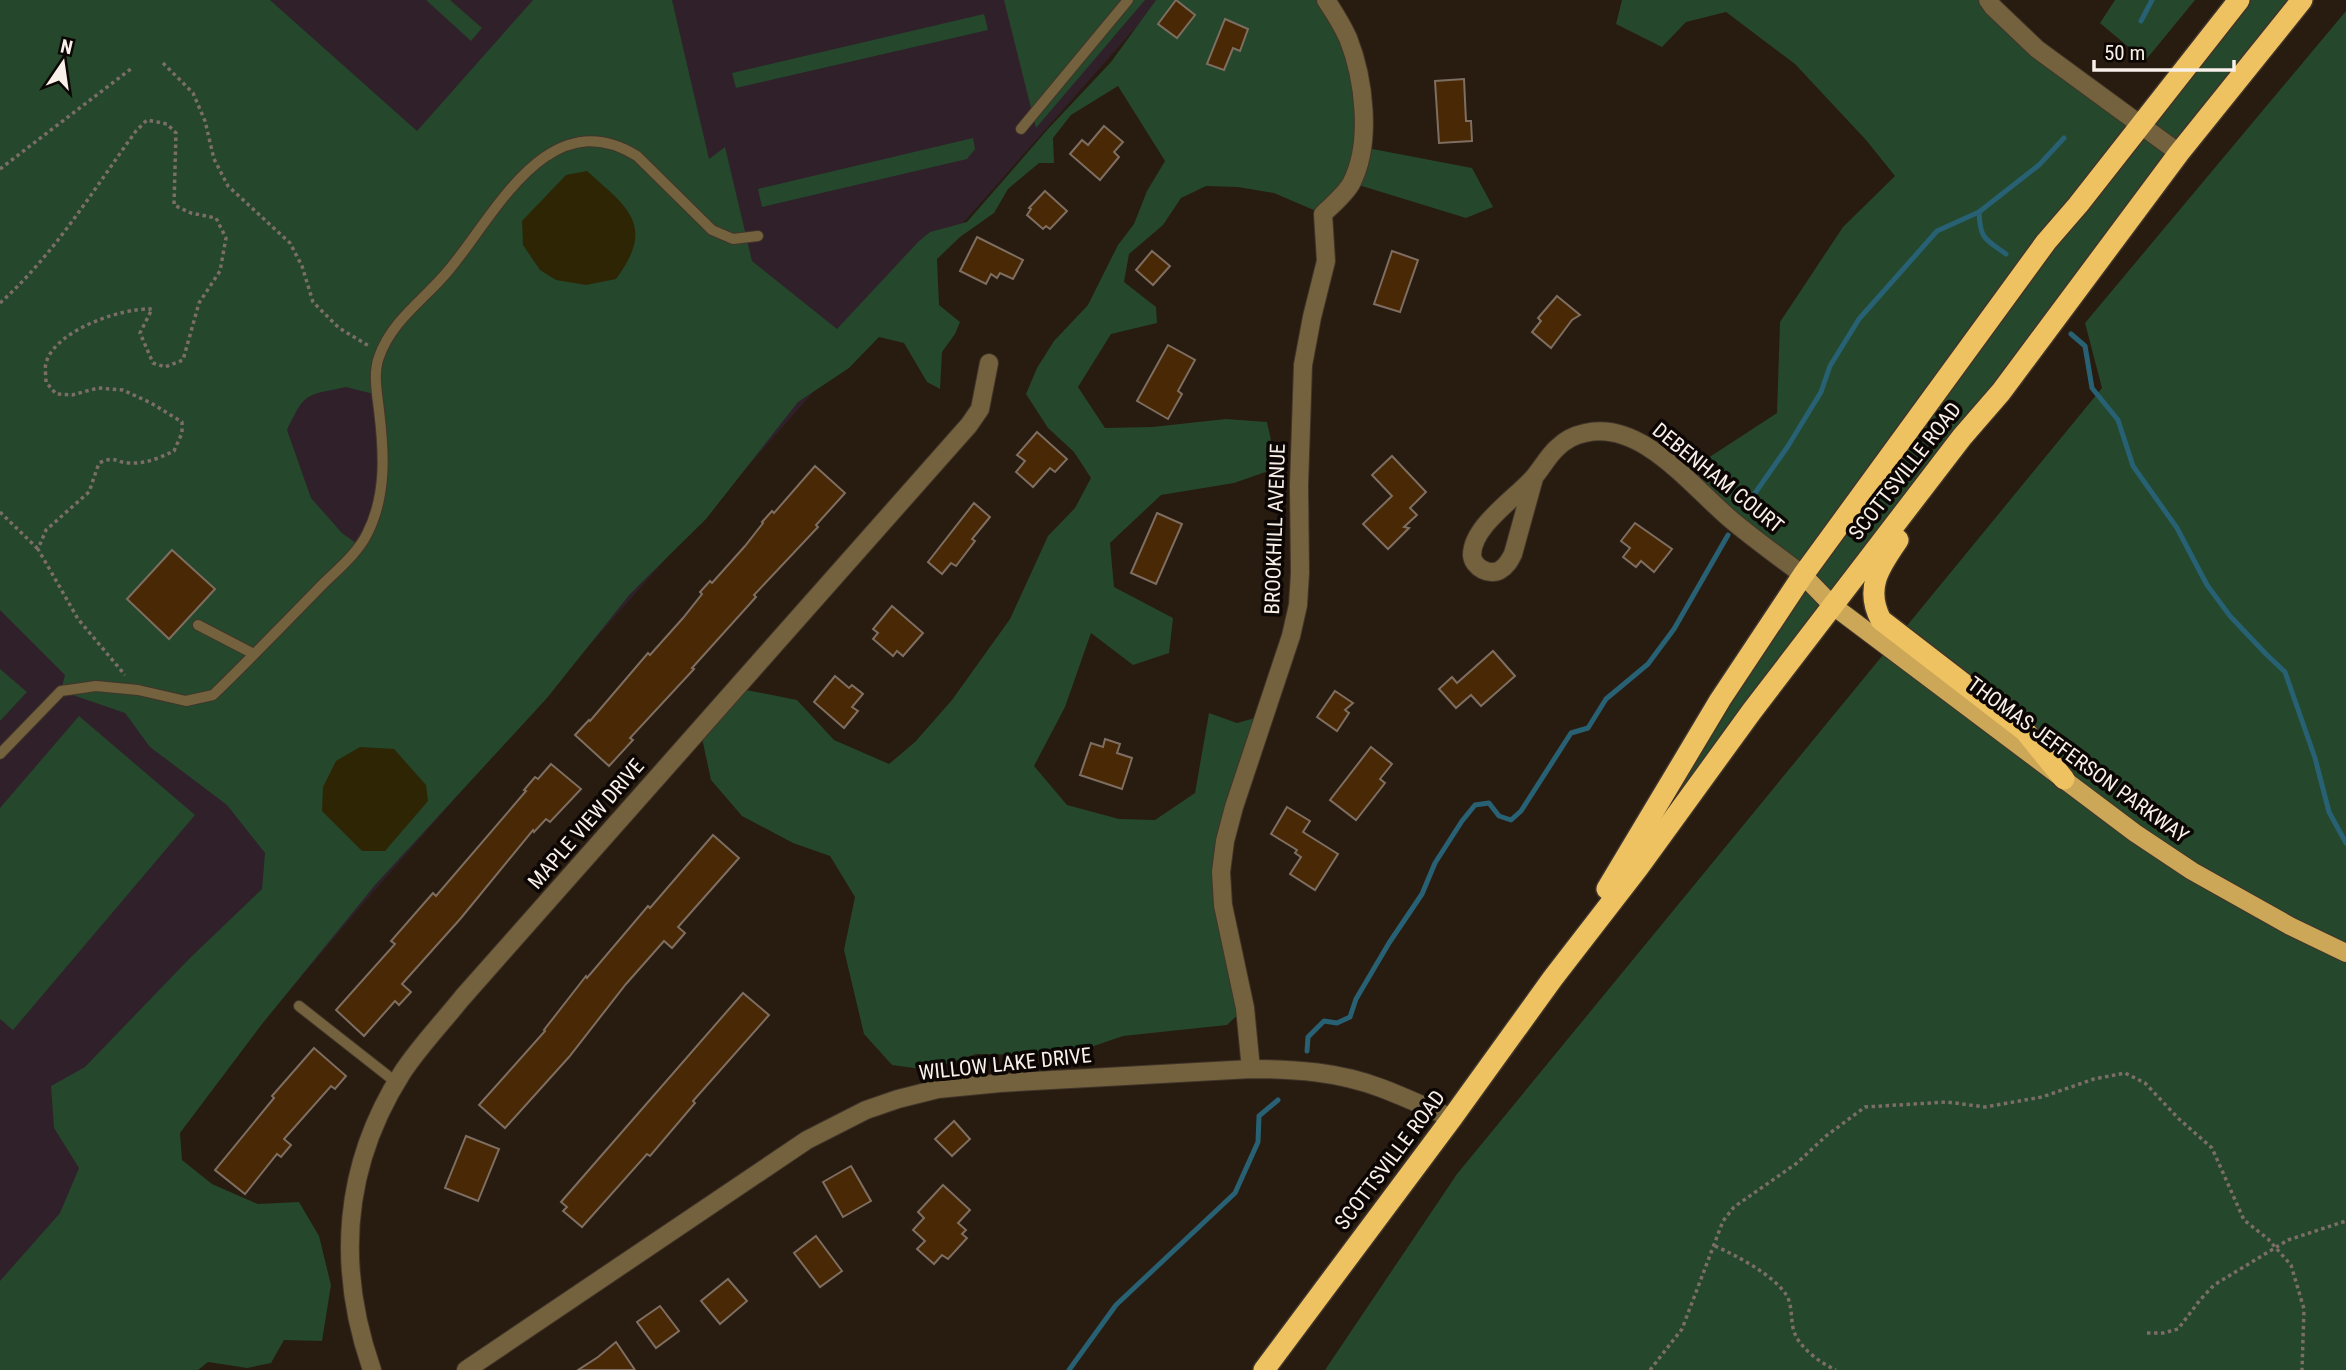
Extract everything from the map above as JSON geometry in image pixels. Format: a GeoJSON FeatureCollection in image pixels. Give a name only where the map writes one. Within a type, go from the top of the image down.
{"type":"FeatureCollection","features":[{"type":"Feature","properties":{"kind":"highway","name":"SCOTTSVILLE ROAD"},"geometry":{"type":"LineString","coordinates":[[1553,978],[1720,700],[1803,575],[2046,242],[2239,0]]}},
{"type":"Feature","properties":{"kind":"highway","name":"SCOTTSVILLE ROAD"},"geometry":{"type":"LineString","coordinates":[[1264,1370],[1832,605],[1962,437],[2001,392],[2179,153],[2302,0]]}},
{"type":"Feature","properties":{"kind":"highway"},"geometry":{"type":"LineString","coordinates":[[2001,392],[1883,561],[1876,577],[1873,599],[1881,620],[2025,731],[2064,779]]}},
{"type":"Feature","properties":{"kind":"main road","name":"THOMAS JEFFERSON PARKWAY"},"geometry":{"type":"LineString","coordinates":[[1803,575],[1832,605],[2135,833],[2192,871],[2290,926],[2346,953]]}},
{"type":"Feature","properties":{"kind":"street","name":"BROOKHILL AVENUE"},"geometry":{"type":"LineString","coordinates":[[1251,1069],[1245,1008],[1223,905],[1224,851],[1234,807],[1292,636],[1300,573],[1299,485],[1304,365],[1312,317],[1326,261],[1323,215],[1352,183],[1362,147],[1364,115],[1358,66],[1347,36],[1326,0]]}},
{"type":"Feature","properties":{"kind":"street"},"geometry":{"type":"LineString","coordinates":[[1988,0],[2036,49],[2179,153]]}},
{"type":"Feature","properties":{"kind":"street","name":"MAPLE VIEW DRIVE"},"geometry":{"type":"LineString","coordinates":[[373,1370],[358,1325],[352,1288],[350,1220],[366,1147],[380,1112],[397,1083],[421,1048],[463,998],[969,425],[980,409],[989,363]]}},
{"type":"Feature","properties":{"kind":"street","name":"DEBENHAM COURT"},"geometry":{"type":"LineString","coordinates":[[1534,478],[1508,564],[1498,572],[1480,569],[1472,555],[1482,528],[1534,478],[1556,448],[1569,439],[1596,431],[1629,436],[1645,445],[1733,522],[1803,575]]}},
{"type":"Feature","properties":{"kind":"street","name":"WILLOW LAKE DRIVE"},"geometry":{"type":"LineString","coordinates":[[466,1370],[807,1140],[866,1110],[898,1099],[938,1089],[987,1084],[1291,1069],[1352,1079],[1381,1088],[1452,1118]]}},
{"type":"Feature","properties":{"kind":"lane"},"geometry":{"type":"LineString","coordinates":[[1021,129],[1128,0]]}},
{"type":"Feature","properties":{"kind":"lane"},"geometry":{"type":"LineString","coordinates":[[0,754],[61,691],[96,686],[138,690],[186,701],[213,695],[359,547],[376,515],[382,483],[384,452],[376,382],[378,359],[387,338],[401,318],[440,281],[462,254],[503,195],[520,176],[544,158],[565,146],[586,141],[606,142],[622,147],[636,156],[712,230],[733,239],[758,236]]}},
{"type":"Feature","properties":{"kind":"lane"},"geometry":{"type":"LineString","coordinates":[[198,625],[254,654]]}},
{"type":"Feature","properties":{"kind":"lane"},"geometry":{"type":"LineString","coordinates":[[299,1006],[397,1083]]}},
{"type":"Feature","properties":{"kind":"path"},"geometry":{"type":"LineString","coordinates":[[163,63],[193,93],[205,121],[214,159],[229,186],[290,243],[302,267],[313,302],[339,328],[381,353]]}},
{"type":"Feature","properties":{"kind":"path"},"geometry":{"type":"LineString","coordinates":[[0,169],[132,68]]}},
{"type":"Feature","properties":{"kind":"path"},"geometry":{"type":"LineString","coordinates":[[0,303],[22,283],[62,235],[136,131],[147,120],[167,124],[176,134],[174,205],[191,213],[216,218],[226,238],[220,271],[199,303],[183,360],[165,367],[153,363],[140,333],[152,309],[135,308],[95,321],[59,342],[46,361],[46,382],[56,394],[72,395],[98,388],[123,390],[182,422],[182,433],[174,451],[157,459],[131,463],[109,458],[99,463],[89,492],[46,530],[38,549]]}},
{"type":"Feature","properties":{"kind":"path"},"geometry":{"type":"LineString","coordinates":[[0,512],[38,549],[78,619],[138,690]]}},
{"type":"Feature","properties":{"kind":"path"},"geometry":{"type":"LineString","coordinates":[[1650,1370],[1682,1329],[1723,1220],[1734,1207],[1797,1163],[1826,1136],[1865,1107],[1947,1102],[1985,1107],[2042,1097],[2094,1079],[2124,1073],[2145,1083],[2179,1119],[2212,1148],[2244,1220],[2277,1248],[2291,1265],[2304,1308],[2302,1370]]}},
{"type":"Feature","properties":{"kind":"path"},"geometry":{"type":"LineString","coordinates":[[2147,1333],[2163,1334],[2178,1329],[2214,1285],[2288,1240],[2346,1220]]}},
{"type":"Feature","properties":{"kind":"path"},"geometry":{"type":"LineString","coordinates":[[1714,1245],[1736,1255],[1771,1279],[1787,1297],[1795,1336],[1821,1363],[1836,1370]]}},
{"type":"Feature","properties":{"kind":"shaded area"},"geometry":{"type":"Polygon","coordinates":[[[0,0],[1160,0],[520,724],[362,905],[148,1158],[0,1319],[0,0]]]}},
{"type":"Feature","properties":{"kind":"green space"},"geometry":{"type":"Polygon","coordinates":[[[0,0],[270,0],[417,131],[533,0],[672,0],[709,159],[725,147],[752,261],[837,329],[930,232],[967,222],[1111,62],[1156,0],[1326,0],[1347,36],[1362,147],[1472,168],[1493,207],[1466,218],[1352,183],[1323,214],[1274,193],[1238,187],[1206,186],[1181,198],[1163,225],[1129,254],[1124,282],[1156,307],[1157,323],[1111,334],[1078,387],[1105,428],[1152,427],[1226,419],[1267,422],[1277,468],[1234,483],[1161,495],[1110,543],[1114,587],[1173,618],[1169,653],[1133,665],[1091,633],[1065,707],[1034,766],[1067,805],[1119,819],[1155,820],[1195,793],[1209,713],[1237,723],[1266,715],[1221,872],[1245,1008],[1227,1025],[1123,1036],[1091,1047],[1043,1055],[976,1054],[929,1070],[892,1065],[864,1034],[844,950],[855,897],[830,856],[793,843],[742,816],[711,780],[700,729],[736,688],[797,700],[834,740],[889,764],[915,742],[952,700],[1010,619],[1048,536],[1075,508],[1091,478],[1074,452],[1048,428],[1026,394],[1037,368],[1054,341],[1088,305],[1118,245],[1134,224],[1147,191],[1165,161],[1118,86],[1071,115],[1053,138],[1054,163],[1039,163],[1008,189],[994,213],[960,237],[937,259],[939,305],[960,322],[942,352],[940,389],[927,382],[904,343],[879,337],[849,368],[798,402],[706,519],[630,594],[547,698],[375,885],[262,1024],[180,1133],[182,1160],[212,1184],[258,1204],[299,1202],[319,1236],[331,1285],[322,1341],[284,1340],[271,1363],[247,1368],[208,1362],[198,1370],[0,1370],[0,1281],[60,1213],[79,1168],[54,1128],[51,1086],[85,1067],[190,958],[262,889],[265,853],[227,805],[150,747],[125,713],[61,691],[65,675],[0,610],[0,0]],[[346,387],[314,394],[298,408],[287,430],[311,498],[342,533],[360,546],[382,483],[378,395],[346,387]]]}},
{"type":"Feature","properties":{"kind":"green space"},"geometry":{"type":"Polygon","coordinates":[[[426,0],[450,0],[482,28],[471,41],[426,0]]]}},
{"type":"Feature","properties":{"kind":"green space"},"geometry":{"type":"Polygon","coordinates":[[[1004,0],[1145,0],[1036,128],[1004,0]]]}},
{"type":"Feature","properties":{"kind":"green space"},"geometry":{"type":"Polygon","coordinates":[[[1622,0],[2001,0],[1993,7],[2141,124],[2239,0],[2302,0],[1553,978],[1803,575],[1682,475],[1777,413],[1780,322],[1843,227],[1895,176],[1866,140],[1795,64],[1726,12],[1686,22],[1662,47],[1616,24],[1622,0]]]}},
{"type":"Feature","properties":{"kind":"green space"},"geometry":{"type":"Polygon","coordinates":[[[2115,0],[2195,0],[2145,61],[2100,23],[2115,0]]]}},
{"type":"Feature","properties":{"kind":"green space"},"geometry":{"type":"Polygon","coordinates":[[[2346,11],[2346,1370],[1325,1370],[1457,1174],[2102,388],[2085,323],[2346,11]]]}},
{"type":"Feature","properties":{"kind":"green space"},"geometry":{"type":"Polygon","coordinates":[[[984,14],[988,30],[736,88],[732,73],[984,14]]]}},
{"type":"Feature","properties":{"kind":"green space"},"geometry":{"type":"Polygon","coordinates":[[[973,138],[975,149],[967,159],[762,207],[758,189],[973,138]]]}},
{"type":"Feature","properties":{"kind":"green space"},"geometry":{"type":"Polygon","coordinates":[[[0,669],[27,692],[0,721],[0,669]]]}},
{"type":"Feature","properties":{"kind":"green space"},"geometry":{"type":"Polygon","coordinates":[[[79,716],[195,815],[13,1030],[0,1019],[0,808],[79,716]]]}},
{"type":"Feature","properties":{"kind":"sand"},"geometry":{"type":"Polygon","coordinates":[[[587,171],[625,207],[635,231],[634,245],[616,279],[586,285],[556,280],[540,270],[523,245],[522,221],[566,175],[587,171]]]}},
{"type":"Feature","properties":{"kind":"sand"},"geometry":{"type":"Polygon","coordinates":[[[360,747],[394,749],[426,785],[428,801],[385,851],[362,851],[322,811],[323,787],[336,761],[360,747]]]}},
{"type":"Feature","properties":{"kind":"building"},"geometry":{"type":"Polygon","coordinates":[[[1176,0],[1195,15],[1177,38],[1158,24],[1176,0]]]}},
{"type":"Feature","properties":{"kind":"building"},"geometry":{"type":"Polygon","coordinates":[[[1225,19],[1248,29],[1240,51],[1233,48],[1224,70],[1207,64],[1225,19]]]}},
{"type":"Feature","properties":{"kind":"building"},"geometry":{"type":"Polygon","coordinates":[[[1464,79],[1466,121],[1471,121],[1472,141],[1439,143],[1435,81],[1464,79]]]}},
{"type":"Feature","properties":{"kind":"building"},"geometry":{"type":"Polygon","coordinates":[[[1104,126],[1123,142],[1114,152],[1119,157],[1100,180],[1070,154],[1082,140],[1088,145],[1104,126]]]}},
{"type":"Feature","properties":{"kind":"building"},"geometry":{"type":"Polygon","coordinates":[[[1045,191],[1067,211],[1050,229],[1046,226],[1043,229],[1027,215],[1031,209],[1029,208],[1045,191]]]}},
{"type":"Feature","properties":{"kind":"building"},"geometry":{"type":"Polygon","coordinates":[[[977,237],[1023,260],[1013,279],[1000,273],[997,278],[991,274],[986,284],[960,271],[977,237]]]}},
{"type":"Feature","properties":{"kind":"building"},"geometry":{"type":"Polygon","coordinates":[[[1152,251],[1170,266],[1153,285],[1136,270],[1152,251]]]}},
{"type":"Feature","properties":{"kind":"building"},"geometry":{"type":"Polygon","coordinates":[[[1392,251],[1418,260],[1400,312],[1374,304],[1392,251]]]}},
{"type":"Feature","properties":{"kind":"building"},"geometry":{"type":"Polygon","coordinates":[[[1557,296],[1580,315],[1572,320],[1551,348],[1532,332],[1541,321],[1538,318],[1557,296]]]}},
{"type":"Feature","properties":{"kind":"building"},"geometry":{"type":"Polygon","coordinates":[[[1168,345],[1195,360],[1178,391],[1182,394],[1168,419],[1137,401],[1168,345]]]}},
{"type":"Feature","properties":{"kind":"building"},"geometry":{"type":"Polygon","coordinates":[[[1037,432],[1067,459],[1055,472],[1050,468],[1033,487],[1016,472],[1025,461],[1017,455],[1037,432]]]}},
{"type":"Feature","properties":{"kind":"building"},"geometry":{"type":"Polygon","coordinates":[[[1392,456],[1426,492],[1410,508],[1417,515],[1404,527],[1409,528],[1388,549],[1363,524],[1392,496],[1372,475],[1392,456]]]}},
{"type":"Feature","properties":{"kind":"building"},"geometry":{"type":"Polygon","coordinates":[[[815,466],[845,493],[816,525],[818,527],[754,595],[756,597],[692,668],[694,669],[630,738],[633,740],[609,766],[575,735],[648,653],[650,655],[683,618],[702,594],[700,592],[710,581],[712,583],[762,522],[772,511],[774,513],[815,466]]]}},
{"type":"Feature","properties":{"kind":"building"},"geometry":{"type":"Polygon","coordinates":[[[974,503],[990,517],[972,539],[975,541],[956,566],[951,563],[942,574],[928,562],[974,503]]]}},
{"type":"Feature","properties":{"kind":"building"},"geometry":{"type":"Polygon","coordinates":[[[1157,513],[1182,524],[1156,584],[1131,573],[1157,513]]]}},
{"type":"Feature","properties":{"kind":"building"},"geometry":{"type":"Polygon","coordinates":[[[1635,523],[1672,549],[1654,572],[1641,561],[1636,567],[1623,557],[1630,548],[1621,541],[1635,523]]]}},
{"type":"Feature","properties":{"kind":"building"},"geometry":{"type":"Polygon","coordinates":[[[172,550],[215,589],[169,639],[127,599],[172,550]]]}},
{"type":"Feature","properties":{"kind":"building"},"geometry":{"type":"Polygon","coordinates":[[[892,606],[923,633],[903,656],[897,651],[893,656],[873,639],[878,633],[873,629],[892,606]]]}},
{"type":"Feature","properties":{"kind":"building"},"geometry":{"type":"Polygon","coordinates":[[[1493,651],[1515,676],[1481,706],[1471,695],[1456,708],[1439,689],[1452,677],[1457,683],[1493,651]]]}},
{"type":"Feature","properties":{"kind":"building"},"geometry":{"type":"Polygon","coordinates":[[[835,676],[849,688],[852,685],[863,694],[852,707],[858,711],[844,728],[814,702],[835,676]]]}},
{"type":"Feature","properties":{"kind":"building"},"geometry":{"type":"Polygon","coordinates":[[[1335,691],[1353,703],[1345,710],[1349,713],[1337,731],[1317,717],[1335,691]]]}},
{"type":"Feature","properties":{"kind":"building"},"geometry":{"type":"Polygon","coordinates":[[[1105,739],[1120,744],[1117,753],[1132,758],[1122,789],[1080,775],[1091,743],[1103,747],[1105,739]]]}},
{"type":"Feature","properties":{"kind":"building"},"geometry":{"type":"Polygon","coordinates":[[[1371,747],[1392,764],[1380,779],[1385,783],[1356,820],[1330,800],[1371,747]]]}},
{"type":"Feature","properties":{"kind":"building"},"geometry":{"type":"Polygon","coordinates":[[[551,764],[581,789],[550,822],[546,819],[534,832],[533,830],[461,918],[402,984],[411,992],[399,1005],[395,1001],[364,1036],[336,1010],[395,944],[391,941],[433,893],[436,896],[535,777],[538,779],[551,764]]]}},
{"type":"Feature","properties":{"kind":"building"},"geometry":{"type":"Polygon","coordinates":[[[1287,807],[1310,821],[1303,832],[1338,854],[1315,890],[1290,874],[1301,857],[1295,853],[1297,850],[1271,834],[1287,807]]]}},
{"type":"Feature","properties":{"kind":"building"},"geometry":{"type":"Polygon","coordinates":[[[713,835],[739,858],[678,927],[685,933],[672,948],[664,941],[626,984],[569,1057],[505,1128],[479,1105],[545,1031],[586,976],[587,978],[713,835]]]}},
{"type":"Feature","properties":{"kind":"building"},"geometry":{"type":"Polygon","coordinates":[[[743,993],[769,1015],[693,1101],[695,1103],[650,1156],[647,1154],[582,1227],[563,1211],[567,1207],[561,1202],[743,993]]]}},
{"type":"Feature","properties":{"kind":"building"},"geometry":{"type":"Polygon","coordinates":[[[314,1048],[346,1076],[335,1089],[331,1086],[284,1139],[291,1145],[281,1157],[277,1154],[245,1194],[215,1170],[274,1098],[272,1096],[314,1048]]]}},
{"type":"Feature","properties":{"kind":"building"},"geometry":{"type":"Polygon","coordinates":[[[954,1121],[970,1139],[952,1156],[935,1139],[954,1121]]]}},
{"type":"Feature","properties":{"kind":"building"},"geometry":{"type":"Polygon","coordinates":[[[466,1136],[499,1149],[478,1201],[445,1188],[466,1136]]]}},
{"type":"Feature","properties":{"kind":"building"},"geometry":{"type":"Polygon","coordinates":[[[851,1166],[871,1201],[843,1217],[823,1182],[851,1166]]]}},
{"type":"Feature","properties":{"kind":"building"},"geometry":{"type":"Polygon","coordinates":[[[943,1185],[970,1210],[958,1223],[966,1230],[962,1234],[967,1238],[948,1259],[942,1255],[934,1264],[917,1249],[925,1241],[913,1230],[924,1218],[918,1212],[943,1185]]]}},
{"type":"Feature","properties":{"kind":"building"},"geometry":{"type":"Polygon","coordinates":[[[816,1236],[842,1271],[820,1287],[794,1253],[816,1236]]]}},
{"type":"Feature","properties":{"kind":"building"},"geometry":{"type":"Polygon","coordinates":[[[728,1279],[747,1301],[720,1324],[701,1301],[728,1279]]]}},
{"type":"Feature","properties":{"kind":"building"},"geometry":{"type":"Polygon","coordinates":[[[660,1306],[679,1331],[656,1348],[637,1322],[660,1306]]]}},
{"type":"Feature","properties":{"kind":"building"},"geometry":{"type":"Polygon","coordinates":[[[616,1342],[635,1370],[578,1370],[598,1357],[616,1342]]]}},
{"type":"Feature","properties":{"kind":"waterway"},"geometry":{"type":"LineString","coordinates":[[2141,21],[2152,0]]}},
{"type":"Feature","properties":{"kind":"waterway"},"geometry":{"type":"LineString","coordinates":[[1744,509],[1788,446],[1821,392],[1830,366],[1859,319],[1937,231],[1979,212],[2039,165],[2064,138]]}},
{"type":"Feature","properties":{"kind":"waterway"},"geometry":{"type":"LineString","coordinates":[[1979,212],[1985,238],[2006,254]]}},
{"type":"Feature","properties":{"kind":"waterway"},"geometry":{"type":"LineString","coordinates":[[2071,334],[2085,346],[2092,388],[2118,420],[2133,466],[2177,528],[2207,585],[2230,616],[2285,672],[2315,758],[2329,812],[2346,843]]}},
{"type":"Feature","properties":{"kind":"waterway"},"geometry":{"type":"LineString","coordinates":[[1307,1051],[1308,1037],[1324,1021],[1337,1023],[1350,1017],[1356,999],[1422,894],[1435,863],[1475,805],[1489,803],[1499,816],[1511,820],[1521,811],[1571,733],[1588,728],[1606,699],[1648,664],[1674,629],[1728,535]]}},
{"type":"Feature","properties":{"kind":"waterway"},"geometry":{"type":"LineString","coordinates":[[1069,1370],[1116,1305],[1235,1193],[1258,1142],[1259,1116],[1278,1100]]}}]}
